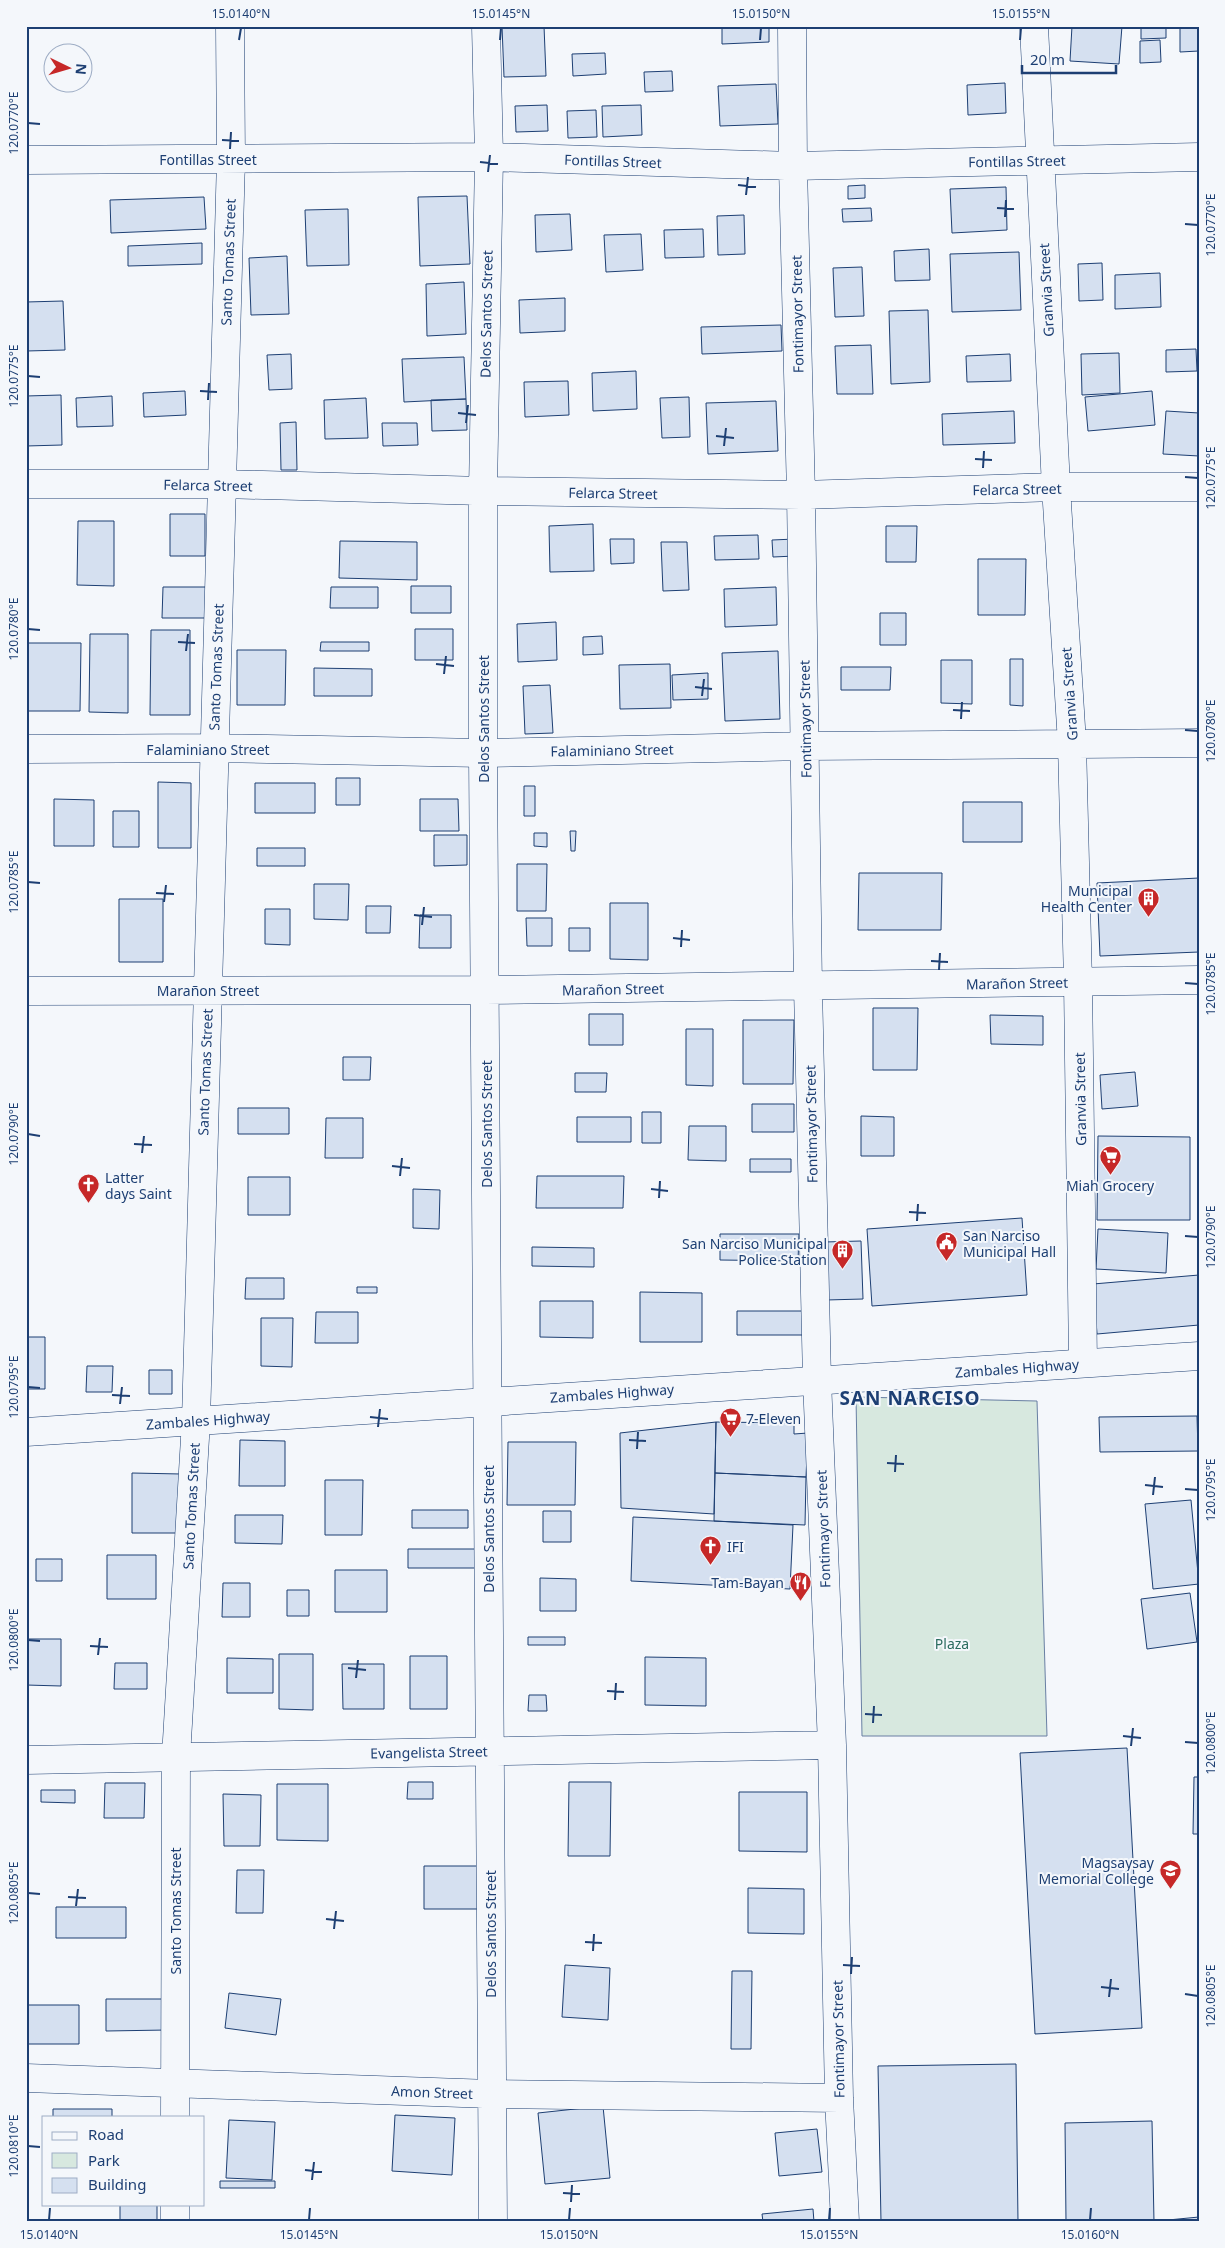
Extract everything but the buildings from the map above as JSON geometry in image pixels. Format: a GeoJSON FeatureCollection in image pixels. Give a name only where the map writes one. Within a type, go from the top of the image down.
{"type":"FeatureCollection","features":[{"type":"Feature","properties":{"kind":"street","name":"Santo Tomas Street"},"geometry":{"type":"LineString","coordinates":[[175,2116],[176,1757],[196,1421],[231,159],[230,26]]}},
{"type":"Feature","properties":{"kind":"street","name":"Delos Santos Street"},"geometry":{"type":"LineString","coordinates":[[486,26],[489,157],[483,492],[483,753],[493,2222]]}},
{"type":"Feature","properties":{"kind":"street","name":"Fontimayor Street"},"geometry":{"type":"LineString","coordinates":[[792,26],[808,987],[817,1380],[832,1745],[838,2098],[845,2222]]}},
{"type":"Feature","properties":{"kind":"street","name":"Granvia Street"},"geometry":{"type":"LineString","coordinates":[[1034,26],[1056,488],[1072,743],[1078,982],[1083,1363]]}},
{"type":"Feature","properties":{"kind":"street","name":"Fontillas Street"},"geometry":{"type":"LineString","coordinates":[[26,160],[489,157],[793,166],[1199,157]]}},
{"type":"Feature","properties":{"kind":"street","name":"Felarca Street"},"geometry":{"type":"LineString","coordinates":[[26,484],[222,484],[483,492],[801,494],[1056,488],[1199,487]]}},
{"type":"Feature","properties":{"kind":"street","name":"Falaminiano Street"},"geometry":{"type":"LineString","coordinates":[[26,750],[214,748],[483,753],[805,746],[1199,743]]}},
{"type":"Feature","properties":{"kind":"street","name":"Marañon Street"},"geometry":{"type":"LineString","coordinates":[[26,991],[808,987],[1199,980]]}},
{"type":"Feature","properties":{"kind":"street","name":"Zambales Highway"},"geometry":{"type":"LineString","coordinates":[[26,1432],[1199,1356]]}},
{"type":"Feature","properties":{"kind":"street","name":"Evangelista Street"},"geometry":{"type":"LineString","coordinates":[[26,1760],[832,1745]]}},
{"type":"Feature","properties":{"kind":"street","name":"Amon Street"},"geometry":{"type":"LineString","coordinates":[[26,2078],[491,2094],[838,2098]]}},
{"type":"Feature","properties":{"kind":"street"},"geometry":{"type":"LineString","coordinates":[[175,2206],[175,2222]]}},
{"type":"Feature","properties":{"kind":"green space","name":"Plaza"},"geometry":{"type":"Polygon","coordinates":[[[856,1397],[1037,1401],[1047,1736],[862,1736],[856,1397]]]}},
{"type":"Feature","properties":{"kind":"place","name":"Municipal Health Center"},"geometry":{"type":"Point","coordinates":[1148,917]}},
{"type":"Feature","properties":{"kind":"place","name":"Miah Grocery"},"geometry":{"type":"Point","coordinates":[1110,1176]}},
{"type":"Feature","properties":{"kind":"place","name":"Latter days Saint"},"geometry":{"type":"Point","coordinates":[89,1204]}},
{"type":"Feature","properties":{"kind":"place","name":"San Narciso Municipal Hall"},"geometry":{"type":"Point","coordinates":[947,1262]}},
{"type":"Feature","properties":{"kind":"place","name":"San Narciso Municipal Police Station"},"geometry":{"type":"Point","coordinates":[843,1270]}},
{"type":"Feature","properties":{"kind":"place","name":"7-Eleven"},"geometry":{"type":"Point","coordinates":[730,1437]}},
{"type":"Feature","properties":{"kind":"place","name":"IFI"},"geometry":{"type":"Point","coordinates":[711,1565]}},
{"type":"Feature","properties":{"kind":"place","name":"Tam-Bayan"},"geometry":{"type":"Point","coordinates":[800,1601]}},
{"type":"Feature","properties":{"kind":"place","name":"Magsaysay Memorial College"},"geometry":{"type":"Point","coordinates":[1170,1889]}},
{"type":"Feature","properties":{"kind":"district","name":"SAN NARCISO"},"geometry":{"type":"Point","coordinates":[910,1398]}}]}
